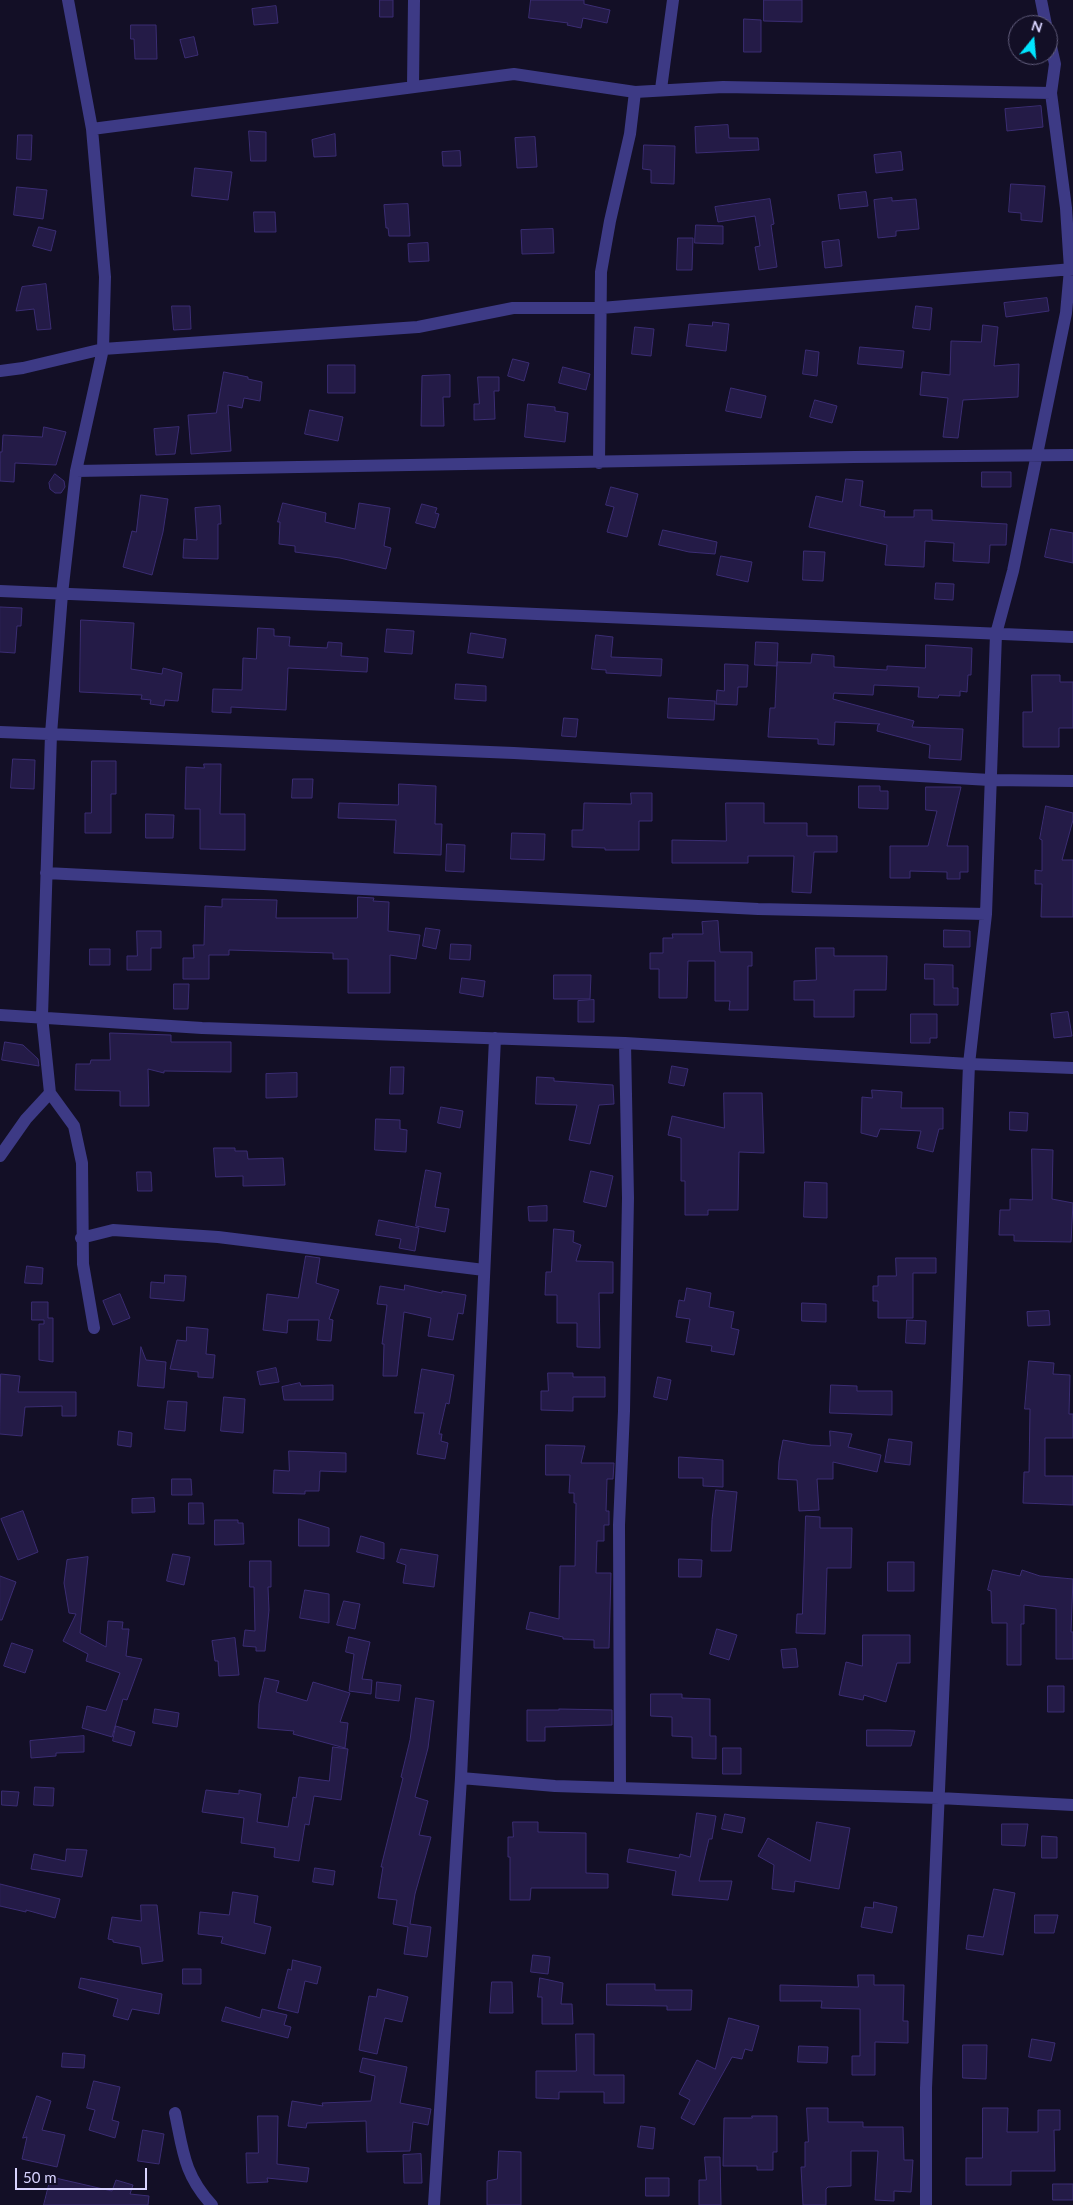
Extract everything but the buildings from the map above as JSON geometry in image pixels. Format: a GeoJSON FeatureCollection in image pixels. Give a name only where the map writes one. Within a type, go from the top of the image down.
{"type":"FeatureCollection","features":[{"type":"Feature","properties":{"kind":"street"},"geometry":{"type":"LineString","coordinates":[[68,0],[92,129],[105,277],[103,349],[76,471],[62,594],[51,734],[42,1016],[50,1093],[74,1126],[82,1163],[83,1264],[94,1328]]}},
{"type":"Feature","properties":{"kind":"street"},"geometry":{"type":"LineString","coordinates":[[413,87],[414,0]]}},
{"type":"Feature","properties":{"kind":"street"},"geometry":{"type":"LineString","coordinates":[[661,89],[673,0]]}},
{"type":"Feature","properties":{"kind":"street"},"geometry":{"type":"LineString","coordinates":[[1041,0],[1044,15]]}},
{"type":"Feature","properties":{"kind":"street"},"geometry":{"type":"LineString","coordinates":[[926,2205],[926,2088],[940,1798],[968,1064],[986,914],[996,634],[1013,571],[1066,313],[1072,269],[1051,93],[1055,65]]}},
{"type":"Feature","properties":{"kind":"street"},"geometry":{"type":"LineString","coordinates":[[92,129],[514,74],[635,92],[661,89],[723,87],[1051,93]]}},
{"type":"Feature","properties":{"kind":"street"},"geometry":{"type":"LineString","coordinates":[[599,463],[601,272],[610,221],[630,134],[635,92]]}},
{"type":"Feature","properties":{"kind":"street"},"geometry":{"type":"LineString","coordinates":[[0,371],[23,368],[103,349],[418,327],[513,308],[601,308],[1072,269]]}},
{"type":"Feature","properties":{"kind":"street"},"geometry":{"type":"LineString","coordinates":[[76,471],[854,457],[1073,455]]}},
{"type":"Feature","properties":{"kind":"street"},"geometry":{"type":"LineString","coordinates":[[0,591],[1073,638]]}},
{"type":"Feature","properties":{"kind":"street"},"geometry":{"type":"LineString","coordinates":[[0,732],[514,753],[990,780],[1073,781]]}},
{"type":"Feature","properties":{"kind":"street"},"geometry":{"type":"LineString","coordinates":[[46,873],[758,909],[986,914]]}},
{"type":"Feature","properties":{"kind":"street"},"geometry":{"type":"LineString","coordinates":[[0,1015],[42,1016],[202,1028],[625,1043],[968,1064],[1073,1068]]}},
{"type":"Feature","properties":{"kind":"street"},"geometry":{"type":"LineString","coordinates":[[434,2205],[461,1778],[495,1038]]}},
{"type":"Feature","properties":{"kind":"street"},"geometry":{"type":"LineString","coordinates":[[620,1788],[620,1525],[628,1198],[625,1043]]}},
{"type":"Feature","properties":{"kind":"street"},"geometry":{"type":"LineString","coordinates":[[0,1156],[26,1119],[50,1093]]}},
{"type":"Feature","properties":{"kind":"street"},"geometry":{"type":"LineString","coordinates":[[82,1238],[114,1230],[218,1237],[484,1270]]}},
{"type":"Feature","properties":{"kind":"street"},"geometry":{"type":"LineString","coordinates":[[461,1778],[555,1786],[940,1798],[1073,1805]]}},
{"type":"Feature","properties":{"kind":"street"},"geometry":{"type":"LineString","coordinates":[[175,2113],[188,2170],[194,2184],[212,2205]]}}]}
